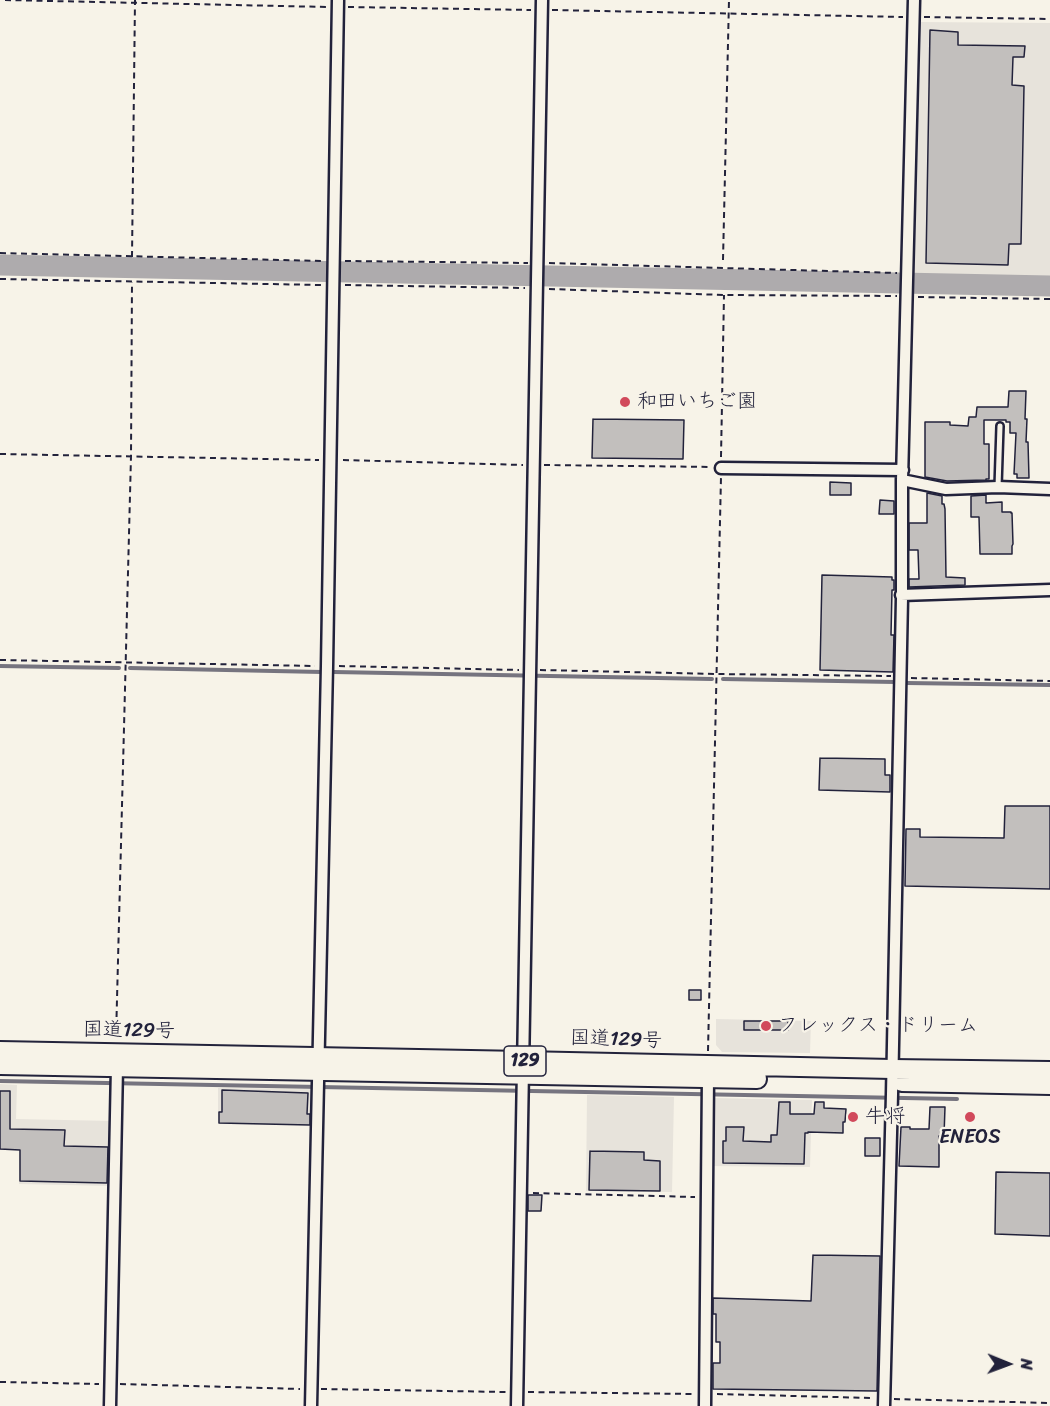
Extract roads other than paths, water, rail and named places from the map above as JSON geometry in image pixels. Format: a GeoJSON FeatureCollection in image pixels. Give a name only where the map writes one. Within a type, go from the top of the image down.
{"type":"FeatureCollection","features":[{"type":"Feature","properties":{"kind":"highway","name":"国道129号"},"geometry":{"type":"LineString","coordinates":[[0,1051],[116,1072]]}},
{"type":"Feature","properties":{"kind":"highway","name":"国道129号"},"geometry":{"type":"LineString","coordinates":[[0,1065],[116,1072],[522,1080],[892,1087],[1050,1085]]}},
{"type":"Feature","properties":{"kind":"highway","name":"国道129号"},"geometry":{"type":"LineString","coordinates":[[892,1087],[1050,1071]]}},
{"type":"Feature","properties":{"kind":"street"},"geometry":{"type":"LineString","coordinates":[[884,1406],[914,0]]}},
{"type":"Feature","properties":{"kind":"street"},"geometry":{"type":"LineString","coordinates":[[311,1406],[338,4]]}},
{"type":"Feature","properties":{"kind":"street"},"geometry":{"type":"LineString","coordinates":[[517,1406],[542,5]]}},
{"type":"Feature","properties":{"kind":"street"},"geometry":{"type":"LineString","coordinates":[[721,468],[903,475],[946,489],[998,487],[1050,489]]}},
{"type":"Feature","properties":{"kind":"street"},"geometry":{"type":"LineString","coordinates":[[901,595],[1050,590]]}},
{"type":"Feature","properties":{"kind":"street"},"geometry":{"type":"LineString","coordinates":[[110,1406],[116,1072]]}},
{"type":"Feature","properties":{"kind":"street"},"geometry":{"type":"LineString","coordinates":[[705,1406],[708,1083]]}},
{"type":"Feature","properties":{"kind":"lane"},"geometry":{"type":"LineString","coordinates":[[998,487],[1000,426]]}},
{"type":"Feature","properties":{"kind":"waterway"},"geometry":{"type":"LineString","coordinates":[[0,265],[1050,286]]}},
{"type":"Feature","properties":{"kind":"waterway"},"geometry":{"type":"LineString","coordinates":[[0,666],[119,668]]}},
{"type":"Feature","properties":{"kind":"waterway"},"geometry":{"type":"LineString","coordinates":[[130,668],[322,672]]}},
{"type":"Feature","properties":{"kind":"waterway"},"geometry":{"type":"LineString","coordinates":[[334,672],[712,679]]}},
{"type":"Feature","properties":{"kind":"waterway"},"geometry":{"type":"LineString","coordinates":[[723,679],[895,682]]}},
{"type":"Feature","properties":{"kind":"waterway"},"geometry":{"type":"LineString","coordinates":[[907,683],[1050,685]]}},
{"type":"Feature","properties":{"kind":"waterway"},"geometry":{"type":"LineString","coordinates":[[0,1081],[957,1099]]}},
{"type":"Feature","properties":{"kind":"place","name":"和田いちご園"},"geometry":{"type":"Point","coordinates":[625,402]}},
{"type":"Feature","properties":{"kind":"place","name":"フレックス・ドリーム"},"geometry":{"type":"Point","coordinates":[766,1026]}},
{"type":"Feature","properties":{"kind":"place","name":"牛将"},"geometry":{"type":"Point","coordinates":[853,1117]}},
{"type":"Feature","properties":{"kind":"place","name":"ENEOS"},"geometry":{"type":"Point","coordinates":[970,1117]}}]}
